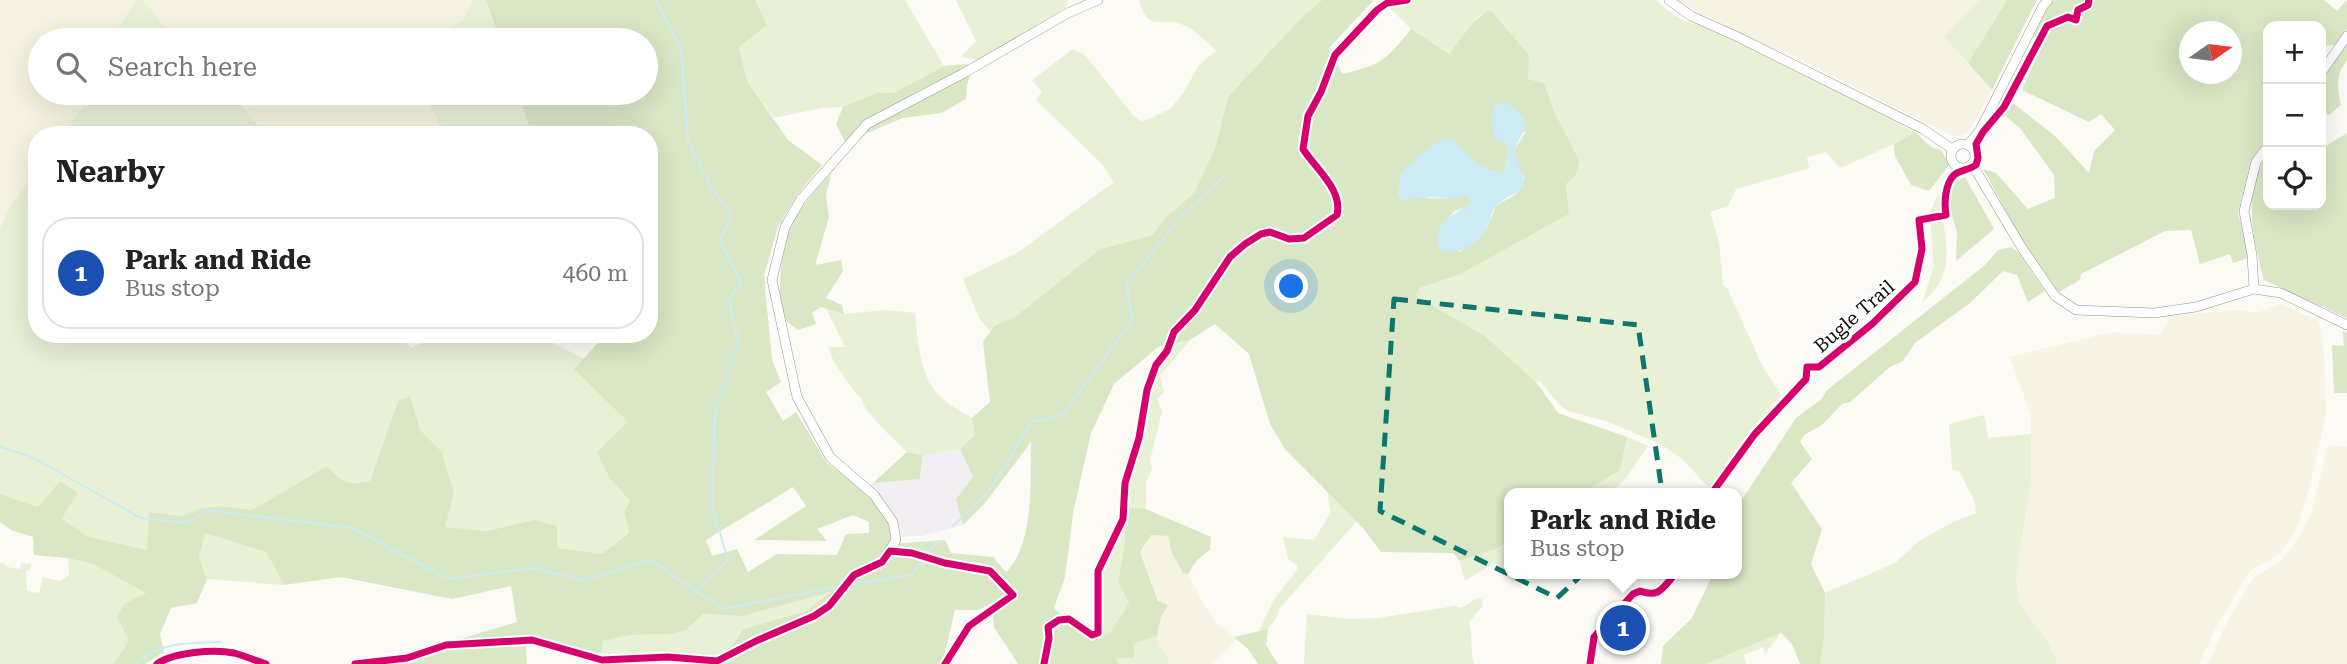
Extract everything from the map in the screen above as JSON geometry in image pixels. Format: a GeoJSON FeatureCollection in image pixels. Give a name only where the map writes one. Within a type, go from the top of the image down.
{"type":"FeatureCollection","features":[{"type":"Feature","properties":{"kind":"street"},"geometry":{"type":"LineString","coordinates":[[355,664],[407,658],[446,645],[532,640],[602,660],[668,657],[717,661],[814,616],[829,606],[854,575],[882,562],[897,540],[892,522],[874,495],[830,457],[797,397],[772,279],[785,228],[801,199],[867,124],[964,74],[1068,13],[1098,0]]}},
{"type":"Feature","properties":{"kind":"street"},"geometry":{"type":"LineString","coordinates":[[1669,0],[1691,16],[1923,129],[1952,149]]}},
{"type":"Feature","properties":{"kind":"street"},"geometry":{"type":"LineString","coordinates":[[1968,145],[1980,130],[2048,0]]}},
{"type":"Feature","properties":{"kind":"street"},"geometry":{"type":"LineString","coordinates":[[2326,66],[2347,36]]}},
{"type":"Feature","properties":{"kind":"street"},"geometry":{"type":"LineString","coordinates":[[1963,143],[1968,145],[1974,150],[1975,159],[1972,164],[1961,169],[1951,161],[1952,149],[1963,143]]}},
{"type":"Feature","properties":{"kind":"street"},"geometry":{"type":"LineString","coordinates":[[2254,289],[2252,255],[2244,211],[2256,162],[2267,147]]}},
{"type":"Feature","properties":{"kind":"street"},"geometry":{"type":"LineString","coordinates":[[1972,164],[2022,248],[2055,296],[2076,310],[2165,311],[2196,307],[2254,289],[2281,293],[2347,325]]}},
{"type":"Feature","properties":{"kind":"street"},"geometry":{"type":"LineString","coordinates":[[157,664],[164,658],[201,652],[232,653],[266,664]]}},
{"type":"Feature","properties":{"kind":"highlighted area"},"geometry":{"type":"Polygon","coordinates":[[[1394,299],[1638,325],[1663,499],[1557,598],[1380,511],[1394,299]]]}},
{"type":"Feature","properties":{"kind":"shaded area"},"geometry":{"type":"Polygon","coordinates":[[[0,0],[136,0],[118,28],[28,28],[28,105],[85,105],[69,126],[28,126],[28,182],[9,207],[0,229],[0,0]]]}},
{"type":"Feature","properties":{"kind":"shaded area"},"geometry":{"type":"Polygon","coordinates":[[[143,0],[473,0],[463,20],[451,28],[166,28],[143,0]]]}},
{"type":"Feature","properties":{"kind":"shaded area"},"geometry":{"type":"Polygon","coordinates":[[[1680,0],[1979,0],[1944,37],[1992,90],[1968,133],[1955,137],[1787,53],[1698,13],[1680,0]]]}},
{"type":"Feature","properties":{"kind":"shaded area"},"geometry":{"type":"Polygon","coordinates":[[[241,105],[429,105],[439,126],[258,126],[241,105]]]}},
{"type":"Feature","properties":{"kind":"shaded area"},"geometry":{"type":"Polygon","coordinates":[[[2281,304],[2319,321],[2325,360],[2326,416],[2299,523],[2291,538],[2278,555],[2250,571],[2216,627],[2199,664],[2058,664],[2048,642],[2021,606],[2018,595],[2016,577],[2031,479],[2031,416],[2010,357],[2111,332],[2160,335],[2172,316],[2239,310],[2256,313],[2281,304]]]}},
{"type":"Feature","properties":{"kind":"shaded area"},"geometry":{"type":"Polygon","coordinates":[[[2328,445],[2347,447],[2347,664],[2208,664],[2228,620],[2253,578],[2282,560],[2301,535],[2312,510],[2328,445]]]}},
{"type":"Feature","properties":{"kind":"shaded area"},"geometry":{"type":"Polygon","coordinates":[[[960,449],[973,477],[956,499],[963,525],[922,536],[899,537],[895,520],[870,485],[920,479],[922,455],[960,449]]]}},
{"type":"Feature","properties":{"kind":"shaded area"},"geometry":{"type":"Polygon","coordinates":[[[1151,535],[1168,536],[1172,553],[1183,573],[1188,574],[1216,623],[1237,639],[1211,664],[1170,664],[1164,650],[1158,646],[1157,635],[1161,617],[1159,602],[1140,552],[1151,535]]]}},
{"type":"Feature","properties":{"kind":"green space"},"geometry":{"type":"Polygon","coordinates":[[[136,0],[143,0],[166,28],[118,28],[136,0]]]}},
{"type":"Feature","properties":{"kind":"green space"},"geometry":{"type":"Polygon","coordinates":[[[473,0],[486,0],[496,28],[451,28],[463,20],[473,0]]]}},
{"type":"Feature","properties":{"kind":"green space"},"geometry":{"type":"Polygon","coordinates":[[[486,0],[755,0],[767,25],[739,47],[747,81],[788,140],[822,165],[797,195],[778,227],[764,276],[772,360],[781,382],[766,392],[783,421],[796,412],[826,462],[872,497],[886,518],[894,539],[891,544],[945,540],[951,553],[993,557],[1006,572],[1022,545],[1026,528],[1031,442],[985,503],[963,525],[956,499],[973,477],[960,449],[975,435],[972,418],[990,402],[983,342],[994,326],[1015,317],[1100,249],[1153,235],[1162,221],[1194,193],[1215,148],[1228,97],[1298,21],[1322,0],[1374,0],[1328,49],[1343,74],[1376,64],[1395,48],[1411,29],[1449,54],[1474,23],[1490,10],[1529,55],[1528,79],[1544,83],[1554,111],[1580,162],[1575,176],[1566,184],[1569,214],[1461,274],[1420,288],[1415,295],[1485,336],[1536,382],[1558,413],[1627,437],[1620,470],[1591,488],[1504,488],[1504,544],[1496,549],[1460,561],[1453,553],[1381,552],[1363,528],[1285,449],[1270,424],[1249,354],[1215,324],[1190,340],[1158,347],[1114,384],[1091,433],[1073,513],[1065,577],[1054,608],[1079,633],[1092,641],[1110,633],[1129,603],[1118,581],[1128,507],[1146,509],[1211,537],[1210,550],[1197,560],[1188,574],[1183,573],[1172,553],[1168,536],[1151,535],[1140,552],[1158,601],[1168,605],[1161,617],[1157,635],[1134,644],[1134,658],[1116,658],[1119,664],[1018,664],[994,627],[991,603],[979,610],[955,610],[942,664],[720,664],[743,629],[806,611],[831,592],[743,616],[703,614],[686,630],[673,634],[630,635],[603,641],[601,654],[532,636],[460,639],[517,622],[511,586],[452,599],[341,577],[284,585],[266,552],[205,533],[199,557],[207,579],[197,603],[171,608],[160,634],[164,652],[145,664],[113,664],[129,641],[117,617],[124,604],[146,593],[93,564],[68,558],[34,555],[33,537],[11,530],[0,522],[0,494],[38,507],[60,481],[78,493],[62,518],[86,536],[147,550],[149,512],[183,516],[200,508],[222,506],[252,510],[327,466],[346,482],[370,481],[398,401],[410,396],[420,430],[441,451],[454,493],[445,527],[487,531],[534,520],[557,526],[557,548],[602,554],[629,533],[624,512],[630,501],[609,477],[597,452],[628,422],[574,369],[598,343],[658,343],[658,126],[529,126],[522,105],[658,105],[658,28],[496,28],[486,0]],[[1526,131],[1506,142],[1509,153],[1503,173],[1485,168],[1470,158],[1401,173],[1398,194],[1433,198],[1466,195],[1471,201],[1467,206],[1455,211],[1441,225],[1460,252],[1487,228],[1496,206],[1516,194],[1524,177],[1518,167],[1515,149],[1526,131]],[[793,487],[706,540],[712,556],[737,549],[748,572],[777,554],[837,555],[846,534],[869,533],[869,522],[853,515],[817,529],[827,541],[754,540],[806,506],[793,487]]]}},
{"type":"Feature","properties":{"kind":"green space"},"geometry":{"type":"Polygon","coordinates":[[[755,0],[905,0],[944,66],[894,93],[877,93],[843,107],[821,108],[774,118],[747,81],[739,47],[766,25],[755,0]]]}},
{"type":"Feature","properties":{"kind":"green space"},"geometry":{"type":"Polygon","coordinates":[[[956,0],[1068,0],[1067,7],[980,60],[961,57],[976,41],[956,0]]]}},
{"type":"Feature","properties":{"kind":"green space"},"geometry":{"type":"Polygon","coordinates":[[[1139,0],[1322,0],[1298,21],[1228,97],[1215,148],[1194,193],[1162,221],[1153,235],[1100,249],[1015,318],[994,326],[990,331],[979,318],[963,279],[1017,253],[1114,182],[1102,164],[1036,100],[1042,92],[1032,80],[1073,49],[1085,55],[1133,115],[1142,122],[1170,109],[1184,92],[1199,65],[1216,51],[1186,26],[1152,21],[1143,11],[1139,0]]]}},
{"type":"Feature","properties":{"kind":"green space"},"geometry":{"type":"Polygon","coordinates":[[[1415,0],[1656,0],[1681,19],[1699,24],[1848,95],[1915,132],[1840,168],[1826,152],[1807,157],[1809,168],[1736,189],[1728,206],[1710,212],[1719,243],[1723,285],[1727,288],[1762,365],[1781,395],[1749,432],[1711,488],[1682,459],[1662,445],[1609,422],[1568,411],[1540,381],[1536,382],[1485,336],[1415,295],[1420,288],[1461,274],[1569,214],[1566,184],[1575,176],[1580,162],[1554,111],[1544,83],[1528,79],[1480,14],[1468,33],[1449,54],[1411,29],[1389,7],[1415,0]]]}},
{"type":"Feature","properties":{"kind":"green space"},"geometry":{"type":"Polygon","coordinates":[[[1979,0],[2007,0],[1968,63],[1944,37],[1979,0]]]}},
{"type":"Feature","properties":{"kind":"green space"},"geometry":{"type":"Polygon","coordinates":[[[2007,0],[2037,0],[1992,90],[1968,63],[2007,0]]]}},
{"type":"Feature","properties":{"kind":"green space"},"geometry":{"type":"Polygon","coordinates":[[[2055,0],[2324,0],[2337,11],[2347,0],[2347,28],[2335,45],[2326,46],[2326,21],[2263,21],[2263,143],[2251,161],[2238,212],[2249,258],[2233,263],[2230,254],[2200,264],[2191,230],[2165,231],[2081,274],[2080,280],[2059,292],[2028,251],[1983,169],[1996,173],[2028,209],[2055,198],[2054,175],[2020,128],[2004,115],[2013,103],[2056,137],[2089,173],[2094,151],[2115,130],[2101,114],[2089,122],[2022,90],[2043,42],[2033,37],[2048,7],[2055,0]]]}},
{"type":"Feature","properties":{"kind":"green space"},"geometry":{"type":"Polygon","coordinates":[[[2347,45],[2347,60],[2338,81],[2341,105],[2329,115],[2326,114],[2326,74],[2347,45]]]}},
{"type":"Feature","properties":{"kind":"green space"},"geometry":{"type":"Polygon","coordinates":[[[971,65],[864,122],[845,142],[836,124],[843,107],[877,93],[894,93],[944,66],[971,65]]]}},
{"type":"Feature","properties":{"kind":"green space"},"geometry":{"type":"Polygon","coordinates":[[[971,73],[966,99],[941,113],[903,118],[860,136],[869,125],[971,73]]]}},
{"type":"Feature","properties":{"kind":"green space"},"geometry":{"type":"Polygon","coordinates":[[[85,105],[241,105],[258,126],[69,126],[85,105]]]}},
{"type":"Feature","properties":{"kind":"green space"},"geometry":{"type":"Polygon","coordinates":[[[429,105],[522,105],[529,126],[439,126],[429,105]]]}},
{"type":"Feature","properties":{"kind":"green space"},"geometry":{"type":"Polygon","coordinates":[[[1915,132],[1931,147],[1942,151],[1949,165],[1929,191],[1911,185],[1895,156],[1894,144],[1915,132]]]}},
{"type":"Feature","properties":{"kind":"green space"},"geometry":{"type":"Polygon","coordinates":[[[2347,133],[2347,318],[2264,280],[2253,232],[2254,183],[2263,162],[2263,210],[2326,210],[2326,146],[2347,133]]]}},
{"type":"Feature","properties":{"kind":"green space"},"geometry":{"type":"Polygon","coordinates":[[[832,172],[826,194],[829,217],[815,265],[841,260],[843,271],[826,298],[842,305],[844,314],[821,307],[812,313],[816,324],[798,330],[786,320],[780,300],[784,249],[798,213],[832,172]]]}},
{"type":"Feature","properties":{"kind":"green space"},"geometry":{"type":"Polygon","coordinates":[[[1965,177],[1994,229],[1956,261],[1957,233],[1950,207],[1953,182],[1965,177]]]}},
{"type":"Feature","properties":{"kind":"green space"},"geometry":{"type":"Polygon","coordinates":[[[28,182],[28,343],[406,343],[411,348],[421,343],[553,343],[584,359],[575,369],[628,422],[609,477],[630,501],[624,512],[629,533],[602,554],[557,548],[534,520],[487,531],[445,527],[441,451],[420,430],[398,401],[370,481],[356,484],[346,482],[327,466],[252,510],[222,506],[200,508],[183,516],[149,512],[148,550],[86,536],[62,518],[78,493],[38,507],[0,494],[0,229],[9,207],[28,182]]]}},
{"type":"Feature","properties":{"kind":"green space"},"geometry":{"type":"Polygon","coordinates":[[[1939,193],[1946,238],[1946,265],[1934,291],[1922,303],[1934,267],[1930,217],[1939,193]]]}},
{"type":"Feature","properties":{"kind":"green space"},"geometry":{"type":"Polygon","coordinates":[[[2011,247],[2019,253],[2045,291],[2028,302],[2017,275],[2003,271],[1970,303],[1915,343],[1903,361],[1890,367],[1850,402],[1842,404],[1822,425],[1804,435],[1800,442],[1812,459],[1791,483],[1822,529],[1811,564],[1825,593],[1820,664],[1800,664],[1792,644],[1781,633],[1705,664],[1661,664],[1663,646],[1692,618],[1711,579],[1742,579],[1742,499],[1796,418],[1822,399],[1826,391],[1985,265],[1998,250],[2011,247]]]}},
{"type":"Feature","properties":{"kind":"green space"},"geometry":{"type":"Polygon","coordinates":[[[826,308],[844,314],[886,310],[915,313],[921,360],[929,382],[944,400],[972,418],[975,435],[960,449],[922,455],[907,452],[866,409],[834,362],[828,347],[845,347],[826,308]]]}},
{"type":"Feature","properties":{"kind":"green space"},"geometry":{"type":"Polygon","coordinates":[[[2343,331],[2347,333],[2347,393],[2334,393],[2332,345],[2344,346],[2343,331]]]}},
{"type":"Feature","properties":{"kind":"green space"},"geometry":{"type":"Polygon","coordinates":[[[1190,340],[1160,376],[1164,392],[1157,399],[1162,411],[1150,460],[1152,469],[1146,482],[1146,509],[1128,507],[1127,482],[1138,455],[1149,389],[1172,344],[1190,340]]]}},
{"type":"Feature","properties":{"kind":"green space"},"geometry":{"type":"Polygon","coordinates":[[[1984,415],[1988,438],[2031,434],[2031,479],[2016,577],[2018,595],[2021,606],[2048,642],[2058,664],[1820,664],[1825,593],[1895,563],[1919,541],[1976,513],[1975,502],[1959,471],[1952,470],[1949,424],[1984,415]]]}},
{"type":"Feature","properties":{"kind":"green space"},"geometry":{"type":"Polygon","coordinates":[[[1627,437],[1648,446],[1626,478],[1615,488],[1591,488],[1620,470],[1627,437]]]}},
{"type":"Feature","properties":{"kind":"green space"},"geometry":{"type":"Polygon","coordinates":[[[907,452],[922,455],[920,479],[873,483],[907,452]]]}},
{"type":"Feature","properties":{"kind":"green space"},"geometry":{"type":"Polygon","coordinates":[[[1327,492],[1357,521],[1279,609],[1277,617],[1268,629],[1259,631],[1273,601],[1297,570],[1297,565],[1288,559],[1283,537],[1314,540],[1331,512],[1327,492]]]}},
{"type":"Feature","properties":{"kind":"green space"},"geometry":{"type":"Polygon","coordinates":[[[1127,517],[1118,581],[1129,603],[1110,633],[1098,639],[1100,582],[1127,517]]]}},
{"type":"Feature","properties":{"kind":"green space"},"geometry":{"type":"Polygon","coordinates":[[[205,533],[266,552],[284,585],[207,579],[199,557],[205,533]]]}},
{"type":"Feature","properties":{"kind":"green space"},"geometry":{"type":"Polygon","coordinates":[[[1504,544],[1504,571],[1496,562],[1465,581],[1460,561],[1504,544]]]}},
{"type":"Feature","properties":{"kind":"green space"},"geometry":{"type":"Polygon","coordinates":[[[68,558],[93,564],[147,593],[124,604],[129,641],[113,664],[0,664],[0,563],[20,569],[21,563],[31,564],[31,569],[26,571],[27,591],[39,593],[43,577],[60,581],[69,575],[68,558]]]}},
{"type":"Feature","properties":{"kind":"green space"},"geometry":{"type":"Polygon","coordinates":[[[833,591],[806,611],[743,629],[727,653],[717,656],[670,653],[601,654],[603,641],[630,635],[673,634],[686,630],[703,614],[743,616],[833,591]]]}},
{"type":"Feature","properties":{"kind":"green space"},"geometry":{"type":"Polygon","coordinates":[[[1477,598],[1482,599],[1483,606],[1469,622],[1474,664],[1304,664],[1307,614],[1348,619],[1378,618],[1455,606],[1461,608],[1477,598]]]}},
{"type":"Feature","properties":{"kind":"green space"},"geometry":{"type":"Polygon","coordinates":[[[1268,629],[1266,645],[1278,664],[1258,664],[1248,649],[1234,637],[1268,629]]]}},
{"type":"Feature","properties":{"kind":"green space"},"geometry":{"type":"Polygon","coordinates":[[[1781,633],[1765,654],[1763,647],[1744,655],[1746,664],[1705,664],[1781,633]]]}},
{"type":"Feature","properties":{"kind":"green space"},"geometry":{"type":"Polygon","coordinates":[[[1157,635],[1158,646],[1164,650],[1170,664],[1119,664],[1116,658],[1134,658],[1134,644],[1157,635]]]}},
{"type":"Feature","properties":{"kind":"green space"},"geometry":{"type":"Polygon","coordinates":[[[526,646],[527,664],[398,664],[413,662],[447,649],[526,646]]]}},
{"type":"Feature","properties":{"kind":"water"},"geometry":{"type":"Polygon","coordinates":[[[1505,102],[1520,114],[1525,123],[1515,149],[1524,186],[1496,206],[1484,233],[1474,243],[1454,252],[1441,250],[1438,232],[1441,225],[1471,201],[1466,195],[1454,199],[1432,197],[1402,200],[1398,195],[1401,173],[1430,146],[1451,137],[1480,165],[1503,173],[1509,154],[1506,142],[1497,141],[1495,137],[1492,120],[1494,106],[1505,102]]]}},
{"type":"Feature","properties":{"kind":"waterway"},"geometry":{"type":"LineString","coordinates":[[656,0],[681,48],[688,142],[711,187],[731,214],[720,242],[741,282],[729,300],[738,342],[715,411],[712,507],[728,560],[695,591]]}},
{"type":"Feature","properties":{"kind":"waterway"},"geometry":{"type":"LineString","coordinates":[[953,526],[988,492],[1032,422],[1063,415],[1132,320],[1127,284],[1179,219],[1225,175]]}},
{"type":"Feature","properties":{"kind":"waterway"},"geometry":{"type":"LineString","coordinates":[[0,447],[30,456],[141,518],[188,523],[206,510],[352,528],[448,579],[534,568],[584,580],[651,560],[724,609],[841,586]]}},
{"type":"Feature","properties":{"kind":"waterway"},"geometry":{"type":"LineString","coordinates":[[928,553],[938,541]]}},
{"type":"Feature","properties":{"kind":"waterway"},"geometry":{"type":"LineString","coordinates":[[853,584],[912,575],[922,561]]}},
{"type":"Feature","properties":{"kind":"waterway"},"geometry":{"type":"LineString","coordinates":[[137,664],[145,656],[165,647],[221,642]]}},
{"type":"Feature","properties":{"kind":"cycle path"},"geometry":{"type":"LineString","coordinates":[[1044,664],[1049,638],[1048,627],[1059,620],[1069,619],[1092,635],[1098,633],[1098,571],[1123,519],[1125,483],[1139,438],[1147,390],[1156,365],[1167,351],[1174,332],[1195,310],[1230,257],[1245,244],[1270,232],[1289,239],[1304,238],[1337,215],[1338,206],[1332,188],[1303,149],[1308,116],[1321,92],[1335,55],[1377,10],[1387,3],[1407,0]]}},
{"type":"Feature","properties":{"kind":"cycle path","name":"Bugle Trail"},"geometry":{"type":"LineString","coordinates":[[1716,488],[1754,435],[1806,379],[1807,367],[1819,367],[1872,324],[1915,282],[1922,249],[1919,220],[1946,215],[1946,194],[1951,179],[1956,173],[1976,165],[1976,144],[2004,107],[2047,26],[2068,17],[2076,20],[2078,10],[2088,5],[2089,0]]}},
{"type":"Feature","properties":{"kind":"cycle path"},"geometry":{"type":"LineString","coordinates":[[355,664],[407,658],[446,645],[532,640],[602,660],[668,657],[717,661],[814,616],[829,606],[854,575],[882,562],[890,551],[912,553],[945,563],[990,571],[1013,595],[969,626],[945,664]]}},
{"type":"Feature","properties":{"kind":"cycle path"},"geometry":{"type":"LineString","coordinates":[[1590,664],[1594,637],[1633,594],[1640,591],[1656,593],[1671,579]]}},
{"type":"Feature","properties":{"kind":"cycle path"},"geometry":{"type":"LineString","coordinates":[[157,664],[183,654],[216,651],[234,653],[266,664]]}},
{"type":"Feature","properties":{"kind":"place","name":"Park and Ride"},"geometry":{"type":"Point","coordinates":[1623,628]}}]}
